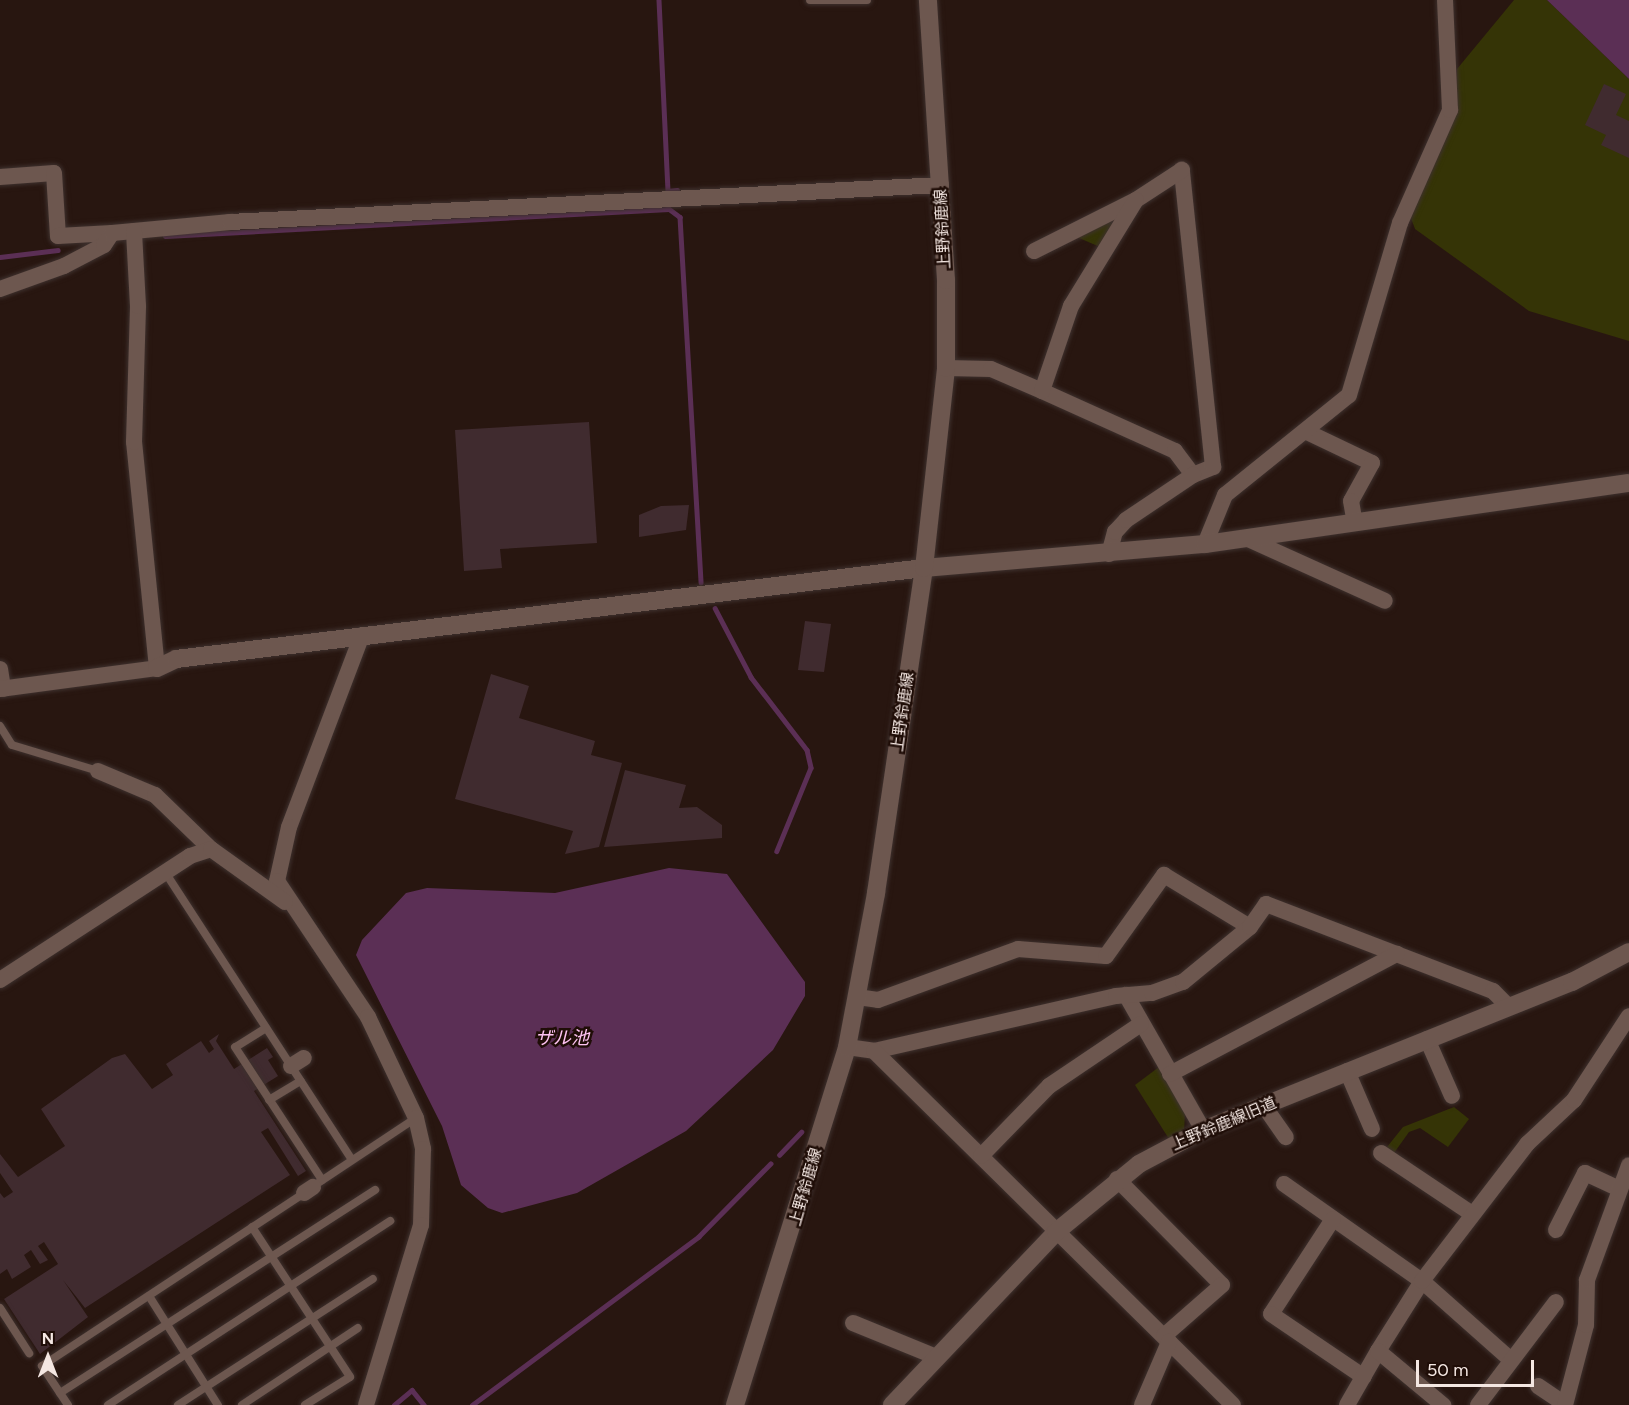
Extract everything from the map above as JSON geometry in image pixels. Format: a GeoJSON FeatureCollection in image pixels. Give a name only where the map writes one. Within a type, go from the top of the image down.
{"type":"FeatureCollection","features":[{"type":"Feature","properties":{"kind":"street","name":"上野鈴鹿線"},"geometry":{"type":"LineString","coordinates":[[735,1405],[847,1047],[857,997],[924,568],[945,368],[940,185],[928,0]]}},
{"type":"Feature","properties":{"kind":"street"},"geometry":{"type":"LineString","coordinates":[[1205,544],[1225,495],[1307,432],[1349,395],[1400,223],[1450,110],[1445,0]]}},
{"type":"Feature","properties":{"kind":"street"},"geometry":{"type":"LineString","coordinates":[[1034,251],[1136,200],[1182,170],[1213,467],[1193,475],[1126,520],[1115,532],[1110,554]]}},
{"type":"Feature","properties":{"kind":"street"},"geometry":{"type":"LineString","coordinates":[[0,177],[54,173],[58,236],[940,185]]}},
{"type":"Feature","properties":{"kind":"street"},"geometry":{"type":"LineString","coordinates":[[1042,391],[1071,306],[1136,200]]}},
{"type":"Feature","properties":{"kind":"street"},"geometry":{"type":"LineString","coordinates":[[134,231],[134,442],[157,668]]}},
{"type":"Feature","properties":{"kind":"street"},"geometry":{"type":"LineString","coordinates":[[0,289],[64,266],[104,245],[112,233]]}},
{"type":"Feature","properties":{"kind":"street"},"geometry":{"type":"LineString","coordinates":[[945,368],[991,369],[1042,391],[1175,451],[1193,475]]}},
{"type":"Feature","properties":{"kind":"street"},"geometry":{"type":"LineString","coordinates":[[1307,432],[1372,463],[1351,501],[1355,523]]}},
{"type":"Feature","properties":{"kind":"street"},"geometry":{"type":"LineString","coordinates":[[0,669],[2,689],[157,668],[176,659],[362,635],[924,568],[1110,554],[1248,539],[1629,483]]}},
{"type":"Feature","properties":{"kind":"street"},"geometry":{"type":"LineString","coordinates":[[1248,539],[1385,601]]}},
{"type":"Feature","properties":{"kind":"street"},"geometry":{"type":"LineString","coordinates":[[362,635],[277,864],[277,881],[368,1017],[416,1118],[425,1173],[421,1225],[366,1405]]}},
{"type":"Feature","properties":{"kind":"street"},"geometry":{"type":"LineString","coordinates":[[99,771],[155,795],[211,849],[293,908]]}},
{"type":"Feature","properties":{"kind":"street"},"geometry":{"type":"LineString","coordinates":[[0,980],[165,872],[211,849]]}},
{"type":"Feature","properties":{"kind":"street"},"geometry":{"type":"LineString","coordinates":[[857,997],[878,1000],[1018,949],[1106,956],[1164,875],[1250,927]]}},
{"type":"Feature","properties":{"kind":"street"},"geometry":{"type":"LineString","coordinates":[[847,1047],[874,1051],[1183,982],[1250,927],[1266,904],[1278,904],[1493,991],[1507,1005]]}},
{"type":"Feature","properties":{"kind":"street","name":"上野鈴鹿線旧道"},"geometry":{"type":"LineString","coordinates":[[892,1405],[934,1356],[1056,1232],[1117,1179],[1203,1130],[1507,1005],[1572,982],[1629,952]]}},
{"type":"Feature","properties":{"kind":"street"},"geometry":{"type":"LineString","coordinates":[[1170,1074],[1397,954]]}},
{"type":"Feature","properties":{"kind":"street"},"geometry":{"type":"LineString","coordinates":[[1126,995],[1203,1130]]}},
{"type":"Feature","properties":{"kind":"street"},"geometry":{"type":"LineString","coordinates":[[1347,1405],[1422,1281],[1527,1144],[1574,1100],[1629,1016]]}},
{"type":"Feature","properties":{"kind":"street"},"geometry":{"type":"LineString","coordinates":[[981,1156],[1049,1086],[1141,1024]]}},
{"type":"Feature","properties":{"kind":"street"},"geometry":{"type":"LineString","coordinates":[[1427,1039],[1452,1096]]}},
{"type":"Feature","properties":{"kind":"street"},"geometry":{"type":"LineString","coordinates":[[874,1051],[1233,1405]]}},
{"type":"Feature","properties":{"kind":"street"},"geometry":{"type":"LineString","coordinates":[[1347,1071],[1372,1129]]}},
{"type":"Feature","properties":{"kind":"street"},"geometry":{"type":"LineString","coordinates":[[1264,1106],[1286,1137]]}},
{"type":"Feature","properties":{"kind":"street"},"geometry":{"type":"LineString","coordinates":[[1381,1153],[1472,1214]]}},
{"type":"Feature","properties":{"kind":"street"},"geometry":{"type":"LineString","coordinates":[[1538,1386],[1565,1405],[1586,1325],[1587,1280],[1629,1165]]}},
{"type":"Feature","properties":{"kind":"street"},"geometry":{"type":"LineString","coordinates":[[1556,1230],[1585,1173],[1620,1189]]}},
{"type":"Feature","properties":{"kind":"street"},"geometry":{"type":"LineString","coordinates":[[1117,1179],[1222,1284],[1166,1339],[1142,1405]]}},
{"type":"Feature","properties":{"kind":"street"},"geometry":{"type":"LineString","coordinates":[[1284,1184],[1422,1281],[1511,1360]]}},
{"type":"Feature","properties":{"kind":"street"},"geometry":{"type":"LineString","coordinates":[[1333,1220],[1271,1314],[1364,1377]]}},
{"type":"Feature","properties":{"kind":"street"},"geometry":{"type":"LineString","coordinates":[[1478,1405],[1556,1302]]}},
{"type":"Feature","properties":{"kind":"street"},"geometry":{"type":"LineString","coordinates":[[853,1323],[934,1356]]}},
{"type":"Feature","properties":{"kind":"street"},"geometry":{"type":"LineString","coordinates":[[1378,1352],[1443,1405]]}},
{"type":"Feature","properties":{"kind":"lane"},"geometry":{"type":"LineString","coordinates":[[810,0],[867,0]]}},
{"type":"Feature","properties":{"kind":"lane"},"geometry":{"type":"LineString","coordinates":[[0,726],[12,745],[99,771]]}},
{"type":"Feature","properties":{"kind":"lane"},"geometry":{"type":"LineString","coordinates":[[165,872],[266,1028],[297,1062],[301,1081],[352,1160]]}},
{"type":"Feature","properties":{"kind":"lane"},"geometry":{"type":"LineString","coordinates":[[266,1028],[235,1047],[269,1100],[313,1186]]}},
{"type":"Feature","properties":{"kind":"lane"},"geometry":{"type":"LineString","coordinates":[[269,1100],[301,1081]]}},
{"type":"Feature","properties":{"kind":"lane"},"geometry":{"type":"LineString","coordinates":[[68,1405],[42,1366],[416,1118]]}},
{"type":"Feature","properties":{"kind":"lane"},"geometry":{"type":"LineString","coordinates":[[60,1393],[165,1322],[375,1190]]}},
{"type":"Feature","properties":{"kind":"lane"},"geometry":{"type":"LineString","coordinates":[[108,1405],[390,1221]]}},
{"type":"Feature","properties":{"kind":"lane"},"geometry":{"type":"LineString","coordinates":[[252,1227],[350,1377],[305,1405]]}},
{"type":"Feature","properties":{"kind":"lane"},"geometry":{"type":"LineString","coordinates":[[178,1405],[374,1279]]}},
{"type":"Feature","properties":{"kind":"lane"},"geometry":{"type":"LineString","coordinates":[[149,1296],[218,1405]]}},
{"type":"Feature","properties":{"kind":"lane"},"geometry":{"type":"LineString","coordinates":[[0,1308],[29,1353]]}},
{"type":"Feature","properties":{"kind":"lane"},"geometry":{"type":"LineString","coordinates":[[242,1405],[331,1350],[358,1328]]}},
{"type":"Feature","properties":{"kind":"shaded area"},"geometry":{"type":"Polygon","coordinates":[[[1514,0],[1547,0],[1629,79],[1629,341],[1529,311],[1415,229],[1409,213],[1457,109],[1457,69],[1514,0]]]}},
{"type":"Feature","properties":{"kind":"shaded area"},"geometry":{"type":"Polygon","coordinates":[[[1110,215],[1117,219],[1100,247],[1072,235],[1110,215]]]}},
{"type":"Feature","properties":{"kind":"shaded area"},"geometry":{"type":"Polygon","coordinates":[[[1159,1067],[1185,1113],[1184,1132],[1169,1139],[1135,1085],[1159,1067]]]}},
{"type":"Feature","properties":{"kind":"shaded area"},"geometry":{"type":"Polygon","coordinates":[[[1454,1107],[1469,1119],[1448,1147],[1420,1128],[1409,1132],[1394,1153],[1387,1147],[1403,1127],[1454,1107]]]}},
{"type":"Feature","properties":{"kind":"water"},"geometry":{"type":"Polygon","coordinates":[[[1547,0],[1629,0],[1629,79],[1547,0]]]}},
{"type":"Feature","properties":{"kind":"water","name":"ザル池"},"geometry":{"type":"Polygon","coordinates":[[[669,868],[727,874],[805,982],[805,996],[773,1050],[686,1131],[577,1193],[502,1213],[488,1208],[461,1185],[442,1126],[356,955],[362,940],[406,893],[427,888],[555,893],[669,868]]]}},
{"type":"Feature","properties":{"kind":"building"},"geometry":{"type":"Polygon","coordinates":[[[1604,84],[1626,94],[1616,115],[1629,121],[1629,158],[1601,145],[1606,135],[1585,125],[1604,84]]]}},
{"type":"Feature","properties":{"kind":"building"},"geometry":{"type":"Polygon","coordinates":[[[589,422],[597,543],[500,549],[502,568],[464,571],[455,430],[589,422]]]}},
{"type":"Feature","properties":{"kind":"building"},"geometry":{"type":"Polygon","coordinates":[[[689,505],[686,530],[639,537],[639,515],[661,506],[689,505]]]}},
{"type":"Feature","properties":{"kind":"building"},"geometry":{"type":"Polygon","coordinates":[[[805,621],[831,624],[824,672],[798,670],[805,621]]]}},
{"type":"Feature","properties":{"kind":"building"},"geometry":{"type":"Polygon","coordinates":[[[491,674],[529,686],[519,718],[595,741],[591,755],[622,763],[599,847],[565,854],[573,831],[455,799],[491,674]]]}},
{"type":"Feature","properties":{"kind":"building"},"geometry":{"type":"Polygon","coordinates":[[[625,770],[686,785],[679,808],[697,807],[722,825],[722,838],[604,847],[625,770]]]}},
{"type":"Feature","properties":{"kind":"building"},"geometry":{"type":"Polygon","coordinates":[[[219,1034],[216,1041],[234,1069],[267,1048],[273,1057],[268,1060],[278,1076],[254,1091],[306,1171],[298,1176],[268,1128],[261,1132],[290,1175],[85,1308],[63,1280],[88,1317],[40,1354],[4,1299],[58,1264],[44,1242],[38,1246],[48,1260],[40,1264],[31,1250],[24,1255],[31,1267],[12,1279],[7,1269],[0,1274],[0,1193],[4,1198],[13,1192],[0,1173],[0,1154],[18,1177],[65,1146],[41,1109],[112,1058],[125,1054],[152,1089],[173,1075],[166,1064],[201,1041],[209,1053],[214,1049],[209,1041],[219,1034]]]}},
{"type":"Feature","properties":{"kind":"waterway"},"geometry":{"type":"LineString","coordinates":[[659,0],[668,193]]}},
{"type":"Feature","properties":{"kind":"waterway"},"geometry":{"type":"LineString","coordinates":[[668,191],[677,190]]}},
{"type":"Feature","properties":{"kind":"waterway"},"geometry":{"type":"LineString","coordinates":[[668,208],[680,217],[701,582]]}},
{"type":"Feature","properties":{"kind":"waterway"},"geometry":{"type":"LineString","coordinates":[[165,236],[668,209]]}},
{"type":"Feature","properties":{"kind":"waterway"},"geometry":{"type":"LineString","coordinates":[[0,257],[58,250]]}},
{"type":"Feature","properties":{"kind":"waterway"},"geometry":{"type":"LineString","coordinates":[[715,608],[751,677],[807,750],[811,768],[777,851]]}},
{"type":"Feature","properties":{"kind":"waterway"},"geometry":{"type":"LineString","coordinates":[[779,1155],[801,1132]]}},
{"type":"Feature","properties":{"kind":"waterway"},"geometry":{"type":"LineString","coordinates":[[472,1405],[698,1237],[770,1164]]}},
{"type":"Feature","properties":{"kind":"waterway"},"geometry":{"type":"LineString","coordinates":[[394,1405],[412,1390],[424,1405]]}}]}
